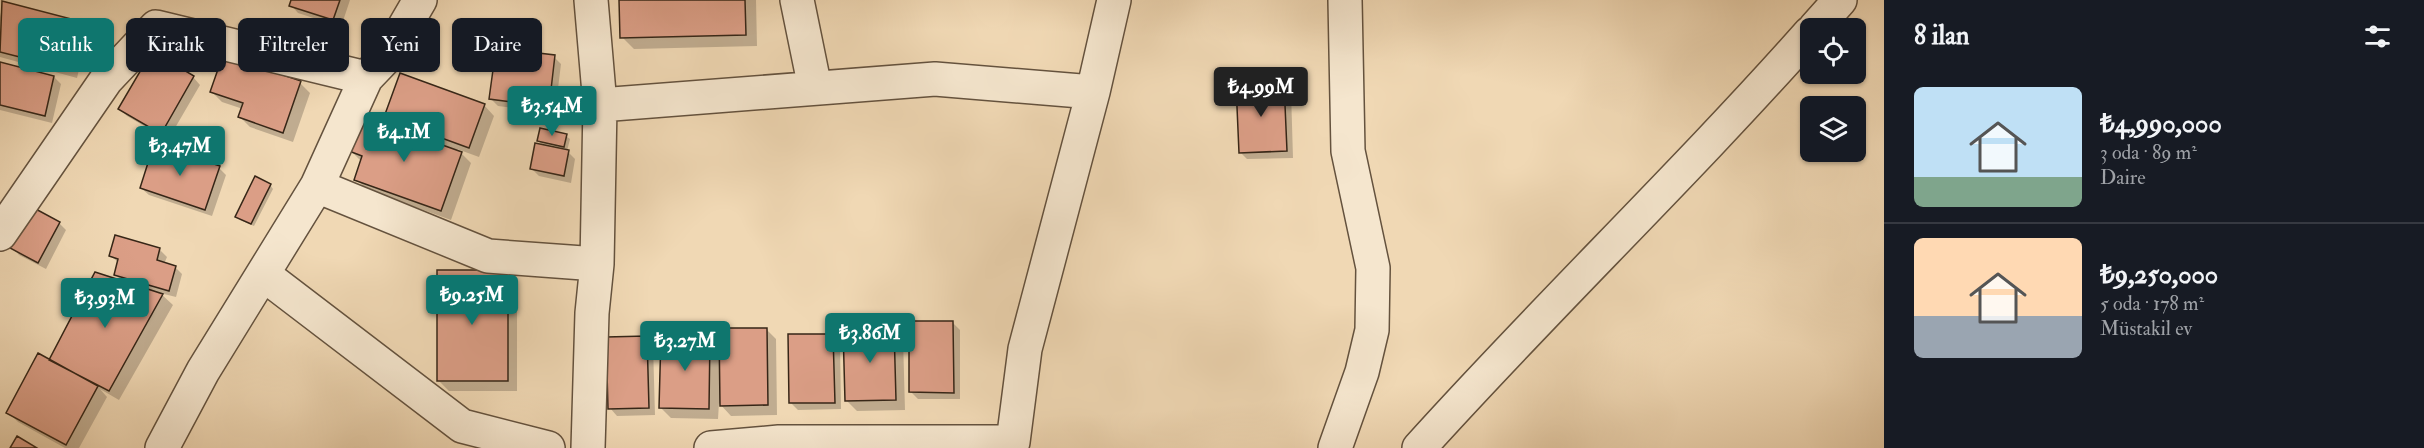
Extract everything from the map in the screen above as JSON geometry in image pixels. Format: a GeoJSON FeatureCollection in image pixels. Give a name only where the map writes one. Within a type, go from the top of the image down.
{"type":"FeatureCollection","features":[{"type":"Feature","properties":{"kind":"street"},"geometry":{"type":"LineString","coordinates":[[162,448],[203,371],[317,186],[366,78],[388,55],[420,0]]}},
{"type":"Feature","properties":{"kind":"street"},"geometry":{"type":"LineString","coordinates":[[588,448],[592,313],[597,264],[600,105],[591,0]]}},
{"type":"Feature","properties":{"kind":"street"},"geometry":{"type":"LineString","coordinates":[[797,0],[815,88]]}},
{"type":"Feature","properties":{"kind":"street"},"geometry":{"type":"LineString","coordinates":[[711,448],[779,442],[1013,442],[1025,350],[1093,92],[1114,0]]}},
{"type":"Feature","properties":{"kind":"street"},"geometry":{"type":"LineString","coordinates":[[1335,448],[1362,372],[1372,330],[1373,268],[1348,151],[1345,0]]}},
{"type":"Feature","properties":{"kind":"street"},"geometry":{"type":"LineString","coordinates":[[1824,18],[1840,0]]}},
{"type":"Feature","properties":{"kind":"street"},"geometry":{"type":"LineString","coordinates":[[0,234],[106,80],[156,27],[366,78]]}},
{"type":"Feature","properties":{"kind":"street"},"geometry":{"type":"LineString","coordinates":[[1419,448],[1478,382],[1752,99],[1800,44]]}},
{"type":"Feature","properties":{"kind":"street"},"geometry":{"type":"LineString","coordinates":[[600,105],[935,79],[1093,92]]}},
{"type":"Feature","properties":{"kind":"street"},"geometry":{"type":"LineString","coordinates":[[317,186],[488,256],[597,264]]}},
{"type":"Feature","properties":{"kind":"street"},"geometry":{"type":"LineString","coordinates":[[263,274],[462,426],[548,448]]}},
{"type":"Feature","properties":{"kind":"building"},"geometry":{"type":"Polygon","coordinates":[[[291,0],[340,0],[334,18],[327,18],[289,6],[291,0]]]}},
{"type":"Feature","properties":{"kind":"building"},"geometry":{"type":"Polygon","coordinates":[[[619,0],[745,0],[746,35],[620,38],[619,0]]]}},
{"type":"Feature","properties":{"kind":"building"},"geometry":{"type":"Polygon","coordinates":[[[2,1],[67,18],[18,18],[18,57],[0,52],[2,1]]]}},
{"type":"Feature","properties":{"kind":"building"},"geometry":{"type":"Polygon","coordinates":[[[542,53],[555,55],[549,107],[489,99],[493,72],[542,72],[542,53]]]}},
{"type":"Feature","properties":{"kind":"building"},"geometry":{"type":"Polygon","coordinates":[[[226,56],[238,60],[238,72],[274,72],[301,81],[283,133],[238,117],[243,103],[210,92],[217,72],[226,72],[226,56]]]}},
{"type":"Feature","properties":{"kind":"building"},"geometry":{"type":"Polygon","coordinates":[[[0,62],[18,67],[18,72],[39,72],[54,76],[45,116],[0,105],[0,62]]]}},
{"type":"Feature","properties":{"kind":"building"},"geometry":{"type":"Polygon","coordinates":[[[140,72],[187,72],[194,76],[161,134],[118,109],[140,72]]]}},
{"type":"Feature","properties":{"kind":"building"},"geometry":{"type":"Polygon","coordinates":[[[400,73],[485,104],[469,148],[384,117],[400,73]]]}},
{"type":"Feature","properties":{"kind":"building"},"geometry":{"type":"Polygon","coordinates":[[[1284,82],[1287,151],[1239,153],[1236,84],[1284,82]]]}},
{"type":"Feature","properties":{"kind":"building"},"geometry":{"type":"Polygon","coordinates":[[[361,116],[462,152],[441,211],[354,180],[362,156],[349,151],[361,116]]]}},
{"type":"Feature","properties":{"kind":"building"},"geometry":{"type":"Polygon","coordinates":[[[540,128],[567,134],[564,147],[537,141],[540,128]]]}},
{"type":"Feature","properties":{"kind":"building"},"geometry":{"type":"Polygon","coordinates":[[[535,143],[569,150],[564,176],[530,169],[535,143]]]}},
{"type":"Feature","properties":{"kind":"building"},"geometry":{"type":"Polygon","coordinates":[[[154,144],[220,166],[205,210],[140,188],[154,144]]]}},
{"type":"Feature","properties":{"kind":"building"},"geometry":{"type":"Polygon","coordinates":[[[255,176],[271,184],[251,224],[235,217],[255,176]]]}},
{"type":"Feature","properties":{"kind":"building"},"geometry":{"type":"Polygon","coordinates":[[[32,207],[60,222],[38,263],[10,248],[32,207]]]}},
{"type":"Feature","properties":{"kind":"building"},"geometry":{"type":"Polygon","coordinates":[[[115,235],[160,248],[157,260],[176,266],[169,291],[114,275],[118,259],[109,256],[115,235]]]}},
{"type":"Feature","properties":{"kind":"building"},"geometry":{"type":"Polygon","coordinates":[[[437,270],[508,270],[508,381],[437,381],[437,270]]]}},
{"type":"Feature","properties":{"kind":"building"},"geometry":{"type":"Polygon","coordinates":[[[95,272],[163,294],[109,391],[49,360],[95,272]]]}},
{"type":"Feature","properties":{"kind":"building"},"geometry":{"type":"Polygon","coordinates":[[[909,321],[953,321],[954,393],[909,392],[909,321]]]}},
{"type":"Feature","properties":{"kind":"building"},"geometry":{"type":"Polygon","coordinates":[[[894,327],[896,400],[845,401],[843,328],[894,327]]]}},
{"type":"Feature","properties":{"kind":"building"},"geometry":{"type":"Polygon","coordinates":[[[719,328],[767,328],[768,405],[720,406],[719,328]]]}},
{"type":"Feature","properties":{"kind":"building"},"geometry":{"type":"Polygon","coordinates":[[[788,334],[833,334],[835,403],[789,403],[788,334]]]}},
{"type":"Feature","properties":{"kind":"building"},"geometry":{"type":"Polygon","coordinates":[[[661,335],[710,336],[709,409],[659,408],[661,335]]]}},
{"type":"Feature","properties":{"kind":"building"},"geometry":{"type":"Polygon","coordinates":[[[647,336],[649,408],[608,409],[606,337],[647,336]]]}},
{"type":"Feature","properties":{"kind":"building"},"geometry":{"type":"Polygon","coordinates":[[[38,353],[98,386],[66,445],[6,413],[38,353]]]}},
{"type":"Feature","properties":{"kind":"building"},"geometry":{"type":"Polygon","coordinates":[[[17,436],[37,448],[10,448],[17,436]]]}}]}
